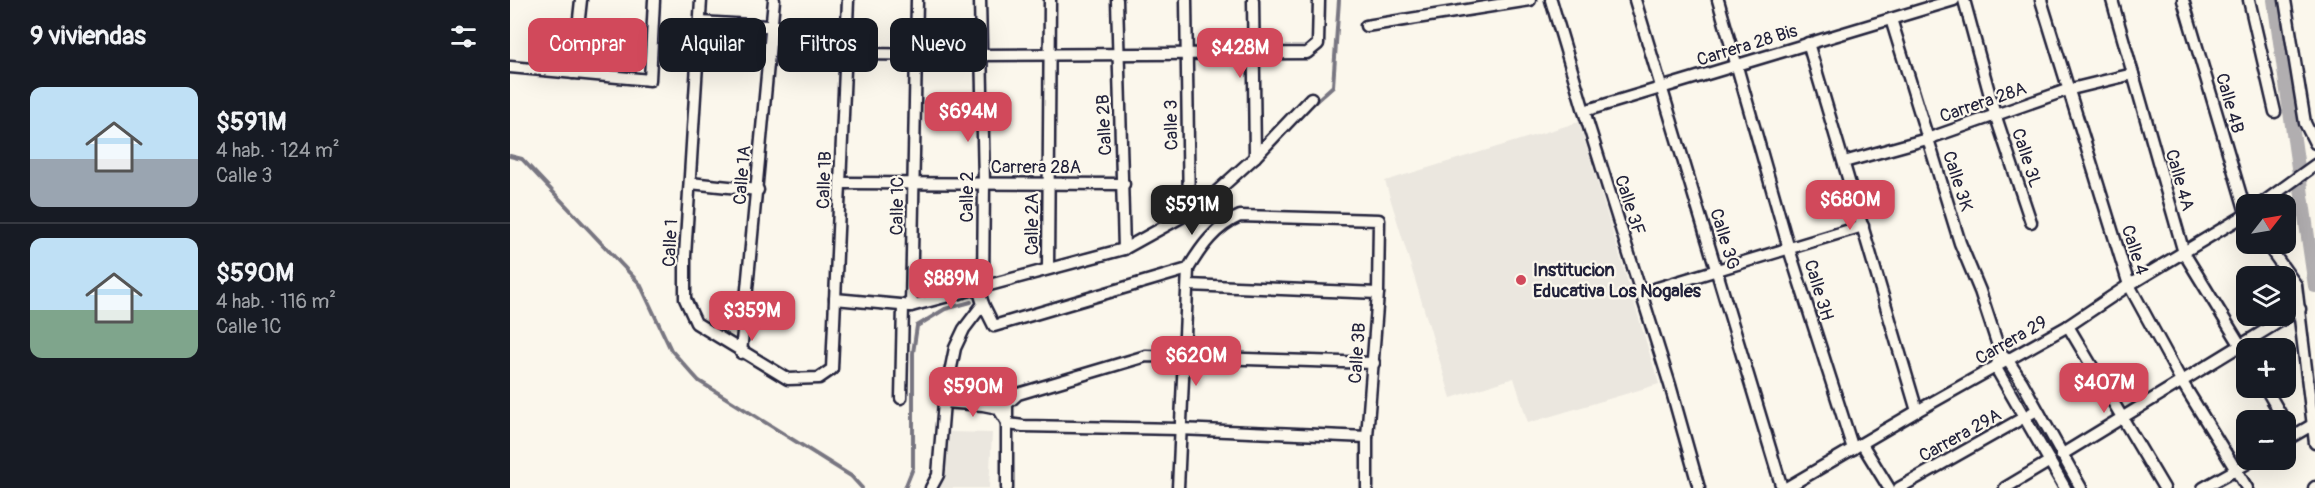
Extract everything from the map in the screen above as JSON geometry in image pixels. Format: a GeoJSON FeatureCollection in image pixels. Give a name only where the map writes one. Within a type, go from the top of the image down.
{"type":"FeatureCollection","features":[{"type":"Feature","properties":{"kind":"street"},"geometry":{"type":"LineString","coordinates":[[573,73],[581,0]]}},
{"type":"Feature","properties":{"kind":"street"},"geometry":{"type":"LineString","coordinates":[[510,67],[650,80],[654,0]]}},
{"type":"Feature","properties":{"kind":"street","name":"Calle 1"},"geometry":{"type":"LineString","coordinates":[[700,18],[701,0]]}},
{"type":"Feature","properties":{"kind":"street","name":"Calle 1A"},"geometry":{"type":"LineString","coordinates":[[741,352],[758,190],[774,0]]}},
{"type":"Feature","properties":{"kind":"street","name":"Calle 1B"},"geometry":{"type":"LineString","coordinates":[[847,18],[848,0]]}},
{"type":"Feature","properties":{"kind":"street","name":"Calle 1C"},"geometry":{"type":"LineString","coordinates":[[917,0],[917,18]]}},
{"type":"Feature","properties":{"kind":"street","name":"Calle 2"},"geometry":{"type":"LineString","coordinates":[[980,0],[980,18]]}},
{"type":"Feature","properties":{"kind":"street","name":"Calle 2A"},"geometry":{"type":"LineString","coordinates":[[1048,268],[1050,0]]}},
{"type":"Feature","properties":{"kind":"street","name":"Calle 2B"},"geometry":{"type":"LineString","coordinates":[[1117,0],[1124,184],[1124,249]]}},
{"type":"Feature","properties":{"kind":"street","name":"Calle 3"},"geometry":{"type":"LineString","coordinates":[[1186,0],[1189,213]]}},
{"type":"Feature","properties":{"kind":"street"},"geometry":{"type":"LineString","coordinates":[[1253,0],[1255,157]]}},
{"type":"Feature","properties":{"kind":"street"},"geometry":{"type":"LineString","coordinates":[[987,55],[1307,53],[1318,44],[1319,0]]}},
{"type":"Feature","properties":{"kind":"street"},"geometry":{"type":"LineString","coordinates":[[1366,26],[1530,0]]}},
{"type":"Feature","properties":{"kind":"street","name":"Calle 3F"},"geometry":{"type":"LineString","coordinates":[[1551,0],[1699,488]]}},
{"type":"Feature","properties":{"kind":"street","name":"Calle 3G"},"geometry":{"type":"LineString","coordinates":[[1635,0],[1784,488]]}},
{"type":"Feature","properties":{"kind":"street","name":"Calle 3H"},"geometry":{"type":"LineString","coordinates":[[1718,0],[1789,249],[1858,447],[1888,488]]}},
{"type":"Feature","properties":{"kind":"street","name":"Carrera 28 Bis"},"geometry":{"type":"LineString","coordinates":[[1584,111],[1954,0]]}},
{"type":"Feature","properties":{"kind":"street","name":"Calle 3L"},"geometry":{"type":"LineString","coordinates":[[1964,0],[1995,114],[2031,222]]}},
{"type":"Feature","properties":{"kind":"street","name":"Calle 4"},"geometry":{"type":"LineString","coordinates":[[2041,0],[2129,285],[2182,382],[2247,488]]}},
{"type":"Feature","properties":{"kind":"street","name":"Calle 4A"},"geometry":{"type":"LineString","coordinates":[[2112,0],[2184,253],[2236,338]]}},
{"type":"Feature","properties":{"kind":"street","name":"Calle 4B"},"geometry":{"type":"LineString","coordinates":[[2183,0],[2241,194]]}},
{"type":"Feature","properties":{"kind":"street"},"geometry":{"type":"LineString","coordinates":[[2249,0],[2275,112]]}},
{"type":"Feature","properties":{"kind":"street"},"geometry":{"type":"LineString","coordinates":[[2285,0],[2305,123],[2315,142]]}},
{"type":"Feature","properties":{"kind":"street","name":"Calle 3K"},"geometry":{"type":"LineString","coordinates":[[1891,19],[1960,243],[2003,356],[2037,410],[2081,488]]}},
{"type":"Feature","properties":{"kind":"street"},"geometry":{"type":"LineString","coordinates":[[766,27],[778,27]]}},
{"type":"Feature","properties":{"kind":"street"},"geometry":{"type":"LineString","coordinates":[[1808,43],[1917,411]]}},
{"type":"Feature","properties":{"kind":"street","name":"Calle 1"},"geometry":{"type":"LineString","coordinates":[[697,72],[685,299],[696,323],[788,380],[819,378],[832,369],[833,361]]}},
{"type":"Feature","properties":{"kind":"street","name":"Calle 1B"},"geometry":{"type":"LineString","coordinates":[[833,361],[845,72]]}},
{"type":"Feature","properties":{"kind":"street","name":"Calle 1C"},"geometry":{"type":"LineString","coordinates":[[900,398],[914,183],[916,72]]}},
{"type":"Feature","properties":{"kind":"street","name":"Calle 2"},"geometry":{"type":"LineString","coordinates":[[981,72],[984,183],[983,286],[979,291],[982,304]]}},
{"type":"Feature","properties":{"kind":"street","name":"Carrera 28A"},"geometry":{"type":"LineString","coordinates":[[1844,162],[1927,139],[2067,90],[2133,74]]}},
{"type":"Feature","properties":{"kind":"street"},"geometry":{"type":"LineString","coordinates":[[836,299],[907,305],[1124,249],[1189,213],[1255,157],[1311,98]]}},
{"type":"Feature","properties":{"kind":"street"},"geometry":{"type":"LineString","coordinates":[[2274,194],[2312,167]]}},
{"type":"Feature","properties":{"kind":"street"},"geometry":{"type":"LineString","coordinates":[[690,183],[758,190]]}},
{"type":"Feature","properties":{"kind":"street","name":"Carrera 28A"},"geometry":{"type":"LineString","coordinates":[[840,183],[1124,184]]}},
{"type":"Feature","properties":{"kind":"street","name":"Calle 3B"},"geometry":{"type":"LineString","coordinates":[[1188,269],[1200,248],[1227,222],[1240,216],[1379,220],[1378,293],[1367,437],[1367,488]]}},
{"type":"Feature","properties":{"kind":"street","name":"Carrera 29"},"geometry":{"type":"LineString","coordinates":[[2003,356],[2068,326],[2129,285],[2236,222]]}},
{"type":"Feature","properties":{"kind":"street"},"geometry":{"type":"LineString","coordinates":[[1641,293],[1863,226]]}},
{"type":"Feature","properties":{"kind":"street"},"geometry":{"type":"LineString","coordinates":[[2274,254],[2296,285],[2315,443]]}},
{"type":"Feature","properties":{"kind":"street"},"geometry":{"type":"LineString","coordinates":[[931,488],[938,475],[944,402],[955,348],[964,329],[982,304],[994,326],[1188,269],[1178,488]]}},
{"type":"Feature","properties":{"kind":"street"},"geometry":{"type":"LineString","coordinates":[[1188,285],[1378,293]]}},
{"type":"Feature","properties":{"kind":"street"},"geometry":{"type":"LineString","coordinates":[[2261,338],[2300,309]]}},
{"type":"Feature","properties":{"kind":"street"},"geometry":{"type":"LineString","coordinates":[[2068,326],[2164,488]]}},
{"type":"Feature","properties":{"kind":"street"},"geometry":{"type":"LineString","coordinates":[[2061,455],[2182,382],[2236,355]]}},
{"type":"Feature","properties":{"kind":"street"},"geometry":{"type":"LineString","coordinates":[[1007,488],[1007,404],[1018,394],[1146,356],[1374,363]]}},
{"type":"Feature","properties":{"kind":"street"},"geometry":{"type":"LineString","coordinates":[[2003,356],[1996,368],[2065,488]]}},
{"type":"Feature","properties":{"kind":"street","name":"Carrera 29"},"geometry":{"type":"LineString","coordinates":[[1784,488],[1996,368]]}},
{"type":"Feature","properties":{"kind":"street"},"geometry":{"type":"LineString","coordinates":[[944,402],[998,408],[1008,424]]}},
{"type":"Feature","properties":{"kind":"street","name":"Carrera 29A"},"geometry":{"type":"LineString","coordinates":[[1899,488],[2037,410]]}},
{"type":"Feature","properties":{"kind":"street"},"geometry":{"type":"LineString","coordinates":[[1008,424],[1034,427],[1179,429],[1367,437]]}},
{"type":"Feature","properties":{"kind":"street"},"geometry":{"type":"LineString","coordinates":[[2296,434],[2312,425]]}},
{"type":"Feature","properties":{"kind":"street"},"geometry":{"type":"LineString","coordinates":[[2005,488],[2050,461]]}},
{"type":"Feature","properties":{"kind":"street"},"geometry":{"type":"LineString","coordinates":[[2203,488],[2235,471]]}},
{"type":"Feature","properties":{"kind":"shaded area","name":"Institucion Educativa Los Nogales"},"geometry":{"type":"Polygon","coordinates":[[[1579,122],[1659,384],[1528,423],[1514,378],[1451,398],[1385,181],[1579,122]]]}},
{"type":"Feature","properties":{"kind":"shaded area"},"geometry":{"type":"Polygon","coordinates":[[[949,432],[992,433],[989,488],[938,488],[949,432]]]}},
{"type":"Feature","properties":{"kind":"waterway"},"geometry":{"type":"LineString","coordinates":[[1304,112],[1333,86],[1339,0]]}},
{"type":"Feature","properties":{"kind":"waterway"},"geometry":{"type":"LineString","coordinates":[[2274,0],[2315,286]]}},
{"type":"Feature","properties":{"kind":"waterway"},"geometry":{"type":"LineString","coordinates":[[510,156],[522,159],[640,284],[671,350],[699,381],[851,476],[862,488]]}},
{"type":"Feature","properties":{"kind":"waterway"},"geometry":{"type":"LineString","coordinates":[[905,488],[913,468],[913,353],[917,326],[945,309],[971,302]]}},
{"type":"Feature","properties":{"kind":"place","name":"Institucion Educativa Los Nogales"},"geometry":{"type":"Point","coordinates":[1521,280]}}]}
